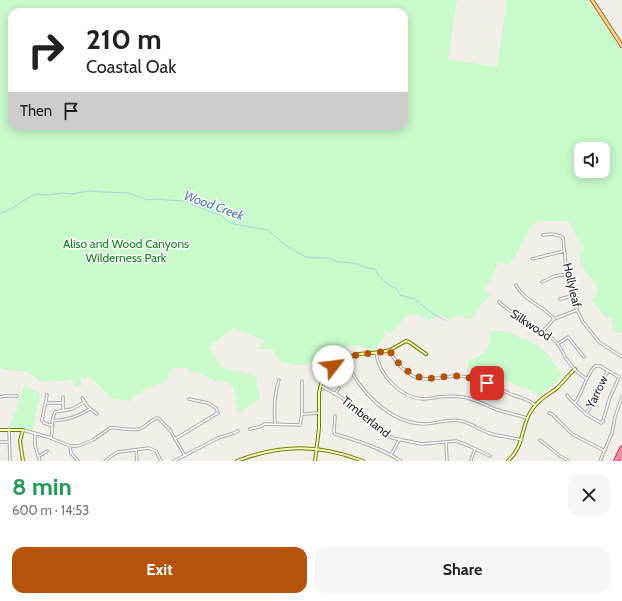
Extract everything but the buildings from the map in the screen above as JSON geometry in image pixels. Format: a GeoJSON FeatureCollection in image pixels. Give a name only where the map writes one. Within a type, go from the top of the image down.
{"type":"FeatureCollection","features":[{"type":"Feature","properties":{"kind":"highway"},"geometry":{"type":"LineString","coordinates":[[618,461],[622,448]]}},
{"type":"Feature","properties":{"kind":"highway"},"geometry":{"type":"LineString","coordinates":[[618,461],[622,454]]}},
{"type":"Feature","properties":{"kind":"main road"},"geometry":{"type":"LineString","coordinates":[[592,0],[622,46]]}},
{"type":"Feature","properties":{"kind":"street","name":"Hollyleaf"},"geometry":{"type":"LineString","coordinates":[[543,235],[549,234],[561,236],[564,240],[567,274],[577,310],[583,322],[599,342],[622,357]]}},
{"type":"Feature","properties":{"kind":"street"},"geometry":{"type":"LineString","coordinates":[[532,259],[564,251]]}},
{"type":"Feature","properties":{"kind":"street"},"geometry":{"type":"LineString","coordinates":[[542,282],[555,276],[567,274]]}},
{"type":"Feature","properties":{"kind":"street"},"geometry":{"type":"LineString","coordinates":[[516,285],[521,293],[547,310],[554,319]]}},
{"type":"Feature","properties":{"kind":"street"},"geometry":{"type":"LineString","coordinates":[[560,299],[572,296]]}},
{"type":"Feature","properties":{"kind":"street","name":"Silkwood"},"geometry":{"type":"LineString","coordinates":[[499,302],[510,312],[543,331],[558,344],[569,363],[587,379]]}},
{"type":"Feature","properties":{"kind":"street"},"geometry":{"type":"LineString","coordinates":[[543,331],[554,319],[577,310]]}},
{"type":"Feature","properties":{"kind":"street"},"geometry":{"type":"LineString","coordinates":[[558,344],[566,337],[569,338],[584,357]]}},
{"type":"Feature","properties":{"kind":"street"},"geometry":{"type":"LineString","coordinates":[[315,461],[319,413],[318,398],[321,386],[333,366],[345,359],[359,354],[390,350],[406,341],[426,354]]}},
{"type":"Feature","properties":{"kind":"street"},"geometry":{"type":"LineString","coordinates":[[390,350],[394,358],[415,377],[426,379],[451,376],[473,378],[528,400],[535,405]]}},
{"type":"Feature","properties":{"kind":"street"},"geometry":{"type":"LineString","coordinates":[[376,353],[378,362],[390,381],[398,389],[408,395],[423,399],[448,396],[463,397],[476,400],[496,410],[527,418]]}},
{"type":"Feature","properties":{"kind":"street"},"geometry":{"type":"LineString","coordinates":[[345,359],[362,389],[388,412],[401,419],[426,424],[449,420],[461,421],[491,434],[522,440]]}},
{"type":"Feature","properties":{"kind":"street"},"geometry":{"type":"LineString","coordinates":[[567,395],[575,403],[586,414],[601,423],[618,380],[617,376],[598,365],[593,368],[575,403]]}},
{"type":"Feature","properties":{"kind":"street"},"geometry":{"type":"LineString","coordinates":[[508,461],[517,450],[522,440],[527,418],[535,405],[543,397],[556,389],[575,369]]}},
{"type":"Feature","properties":{"kind":"street","name":"Yarrow"},"geometry":{"type":"LineString","coordinates":[[586,414],[592,406],[598,389],[608,371]]}},
{"type":"Feature","properties":{"kind":"street"},"geometry":{"type":"LineString","coordinates":[[275,425],[276,387],[279,380]]}},
{"type":"Feature","properties":{"kind":"street"},"geometry":{"type":"LineString","coordinates":[[250,429],[262,426],[264,424],[300,425],[302,414],[302,381]]}},
{"type":"Feature","properties":{"kind":"street","name":"Timberland"},"geometry":{"type":"LineString","coordinates":[[321,386],[335,394],[374,426],[392,438],[422,444],[451,441],[461,443],[490,456]]}},
{"type":"Feature","properties":{"kind":"street","name":"Timberland"},"geometry":{"type":"LineString","coordinates":[[335,394],[340,388]]}},
{"type":"Feature","properties":{"kind":"street"},"geometry":{"type":"LineString","coordinates":[[0,397],[17,396]]}},
{"type":"Feature","properties":{"kind":"street"},"geometry":{"type":"LineString","coordinates":[[47,396],[42,420],[44,424],[53,426]]}},
{"type":"Feature","properties":{"kind":"street"},"geometry":{"type":"LineString","coordinates":[[63,397],[63,411]]}},
{"type":"Feature","properties":{"kind":"street"},"geometry":{"type":"LineString","coordinates":[[600,461],[612,433],[615,417],[622,397]]}},
{"type":"Feature","properties":{"kind":"street"},"geometry":{"type":"LineString","coordinates":[[82,398],[90,409],[97,414]]}},
{"type":"Feature","properties":{"kind":"street"},"geometry":{"type":"LineString","coordinates":[[175,439],[218,414],[216,408],[208,403],[189,399]]}},
{"type":"Feature","properties":{"kind":"street"},"geometry":{"type":"LineString","coordinates":[[46,402],[63,403]]}},
{"type":"Feature","properties":{"kind":"street"},"geometry":{"type":"LineString","coordinates":[[51,438],[53,426],[52,421],[55,412],[72,409],[85,402]]}},
{"type":"Feature","properties":{"kind":"street"},"geometry":{"type":"LineString","coordinates":[[52,421],[80,416],[90,409]]}},
{"type":"Feature","properties":{"kind":"street"},"geometry":{"type":"LineString","coordinates":[[302,414],[319,413]]}},
{"type":"Feature","properties":{"kind":"street"},"geometry":{"type":"LineString","coordinates":[[549,413],[572,434],[605,451]]}},
{"type":"Feature","properties":{"kind":"street"},"geometry":{"type":"LineString","coordinates":[[335,416],[335,434],[365,443],[401,461]]}},
{"type":"Feature","properties":{"kind":"street"},"geometry":{"type":"LineString","coordinates":[[0,430],[23,430],[51,438],[70,446],[78,446],[89,442],[110,428],[133,430],[141,429],[158,418],[165,423],[185,456]]}},
{"type":"Feature","properties":{"kind":"street"},"geometry":{"type":"LineString","coordinates":[[9,429],[8,442],[10,461]]}},
{"type":"Feature","properties":{"kind":"street"},"geometry":{"type":"LineString","coordinates":[[23,430],[20,441],[23,461]]}},
{"type":"Feature","properties":{"kind":"street"},"geometry":{"type":"LineString","coordinates":[[174,461],[211,442],[238,431]]}},
{"type":"Feature","properties":{"kind":"street"},"geometry":{"type":"LineString","coordinates":[[36,433],[35,446],[40,461]]}},
{"type":"Feature","properties":{"kind":"street"},"geometry":{"type":"LineString","coordinates":[[391,455],[399,440]]}},
{"type":"Feature","properties":{"kind":"street"},"geometry":{"type":"LineString","coordinates":[[540,440],[560,456],[570,461]]}},
{"type":"Feature","properties":{"kind":"street"},"geometry":{"type":"LineString","coordinates":[[0,442],[8,442]]}},
{"type":"Feature","properties":{"kind":"street"},"geometry":{"type":"LineString","coordinates":[[446,442],[447,461]]}},
{"type":"Feature","properties":{"kind":"street"},"geometry":{"type":"LineString","coordinates":[[70,446],[72,453],[78,461]]}},
{"type":"Feature","properties":{"kind":"street"},"geometry":{"type":"LineString","coordinates":[[105,461],[118,452],[149,448],[153,449],[161,461]]}},
{"type":"Feature","properties":{"kind":"street"},"geometry":{"type":"LineString","coordinates":[[237,461],[260,453],[280,449],[300,448],[316,449],[342,454],[363,461]]}},
{"type":"Feature","properties":{"kind":"street"},"geometry":{"type":"LineString","coordinates":[[471,460],[475,449]]}},
{"type":"Feature","properties":{"kind":"street"},"geometry":{"type":"LineString","coordinates":[[136,450],[137,461]]}},
{"type":"Feature","properties":{"kind":"street"},"geometry":{"type":"LineString","coordinates":[[38,457],[48,451]]}},
{"type":"Feature","properties":{"kind":"green space","name":"Aliso and Wood Canyons Wilderness Park"},"geometry":{"type":"Polygon","coordinates":[[[0,0],[457,0],[448,59],[497,67],[507,0],[588,0],[622,51],[622,333],[614,331],[611,318],[603,315],[593,300],[598,292],[597,285],[586,273],[579,258],[583,247],[568,221],[539,221],[527,234],[513,260],[509,264],[498,262],[493,276],[484,289],[490,295],[471,319],[456,316],[450,320],[441,315],[429,320],[416,314],[411,314],[403,319],[391,333],[385,330],[385,335],[375,351],[362,346],[348,346],[340,349],[323,360],[304,365],[292,365],[279,360],[274,351],[271,349],[257,349],[266,341],[234,328],[208,347],[223,368],[256,376],[257,378],[260,399],[252,403],[239,414],[233,387],[226,381],[214,382],[214,380],[204,375],[191,372],[187,368],[173,368],[164,383],[154,385],[139,393],[130,401],[112,399],[90,377],[80,378],[82,385],[74,387],[72,379],[42,382],[25,371],[4,370],[0,367],[0,0]]]}},
{"type":"Feature","properties":{"kind":"green space"},"geometry":{"type":"Polygon","coordinates":[[[491,331],[505,331],[537,345],[547,353],[562,375],[553,385],[536,398],[537,394],[528,389],[496,375],[468,367],[468,360],[480,356],[487,349],[491,331]]]}},
{"type":"Feature","properties":{"kind":"green space"},"geometry":{"type":"Polygon","coordinates":[[[24,385],[40,394],[33,430],[9,427],[18,407],[24,385]]]}},
{"type":"Feature","properties":{"kind":"waterway","name":"Wood Creek"},"geometry":{"type":"LineString","coordinates":[[0,213],[11,209],[31,196],[37,194],[72,194],[88,191],[128,193],[148,200],[185,201],[221,215],[227,221],[234,224],[267,230],[288,247],[306,257],[329,258],[338,262],[354,263],[367,268],[375,269],[383,280],[396,288],[400,295],[414,299],[435,315],[447,321]]}},
{"type":"Feature","properties":{"kind":"route"},"geometry":{"type":"LineString","coordinates":[[333,366],[353,355],[390,350],[400,365],[415,377],[426,379],[458,376],[473,378],[487,383]]}}]}
